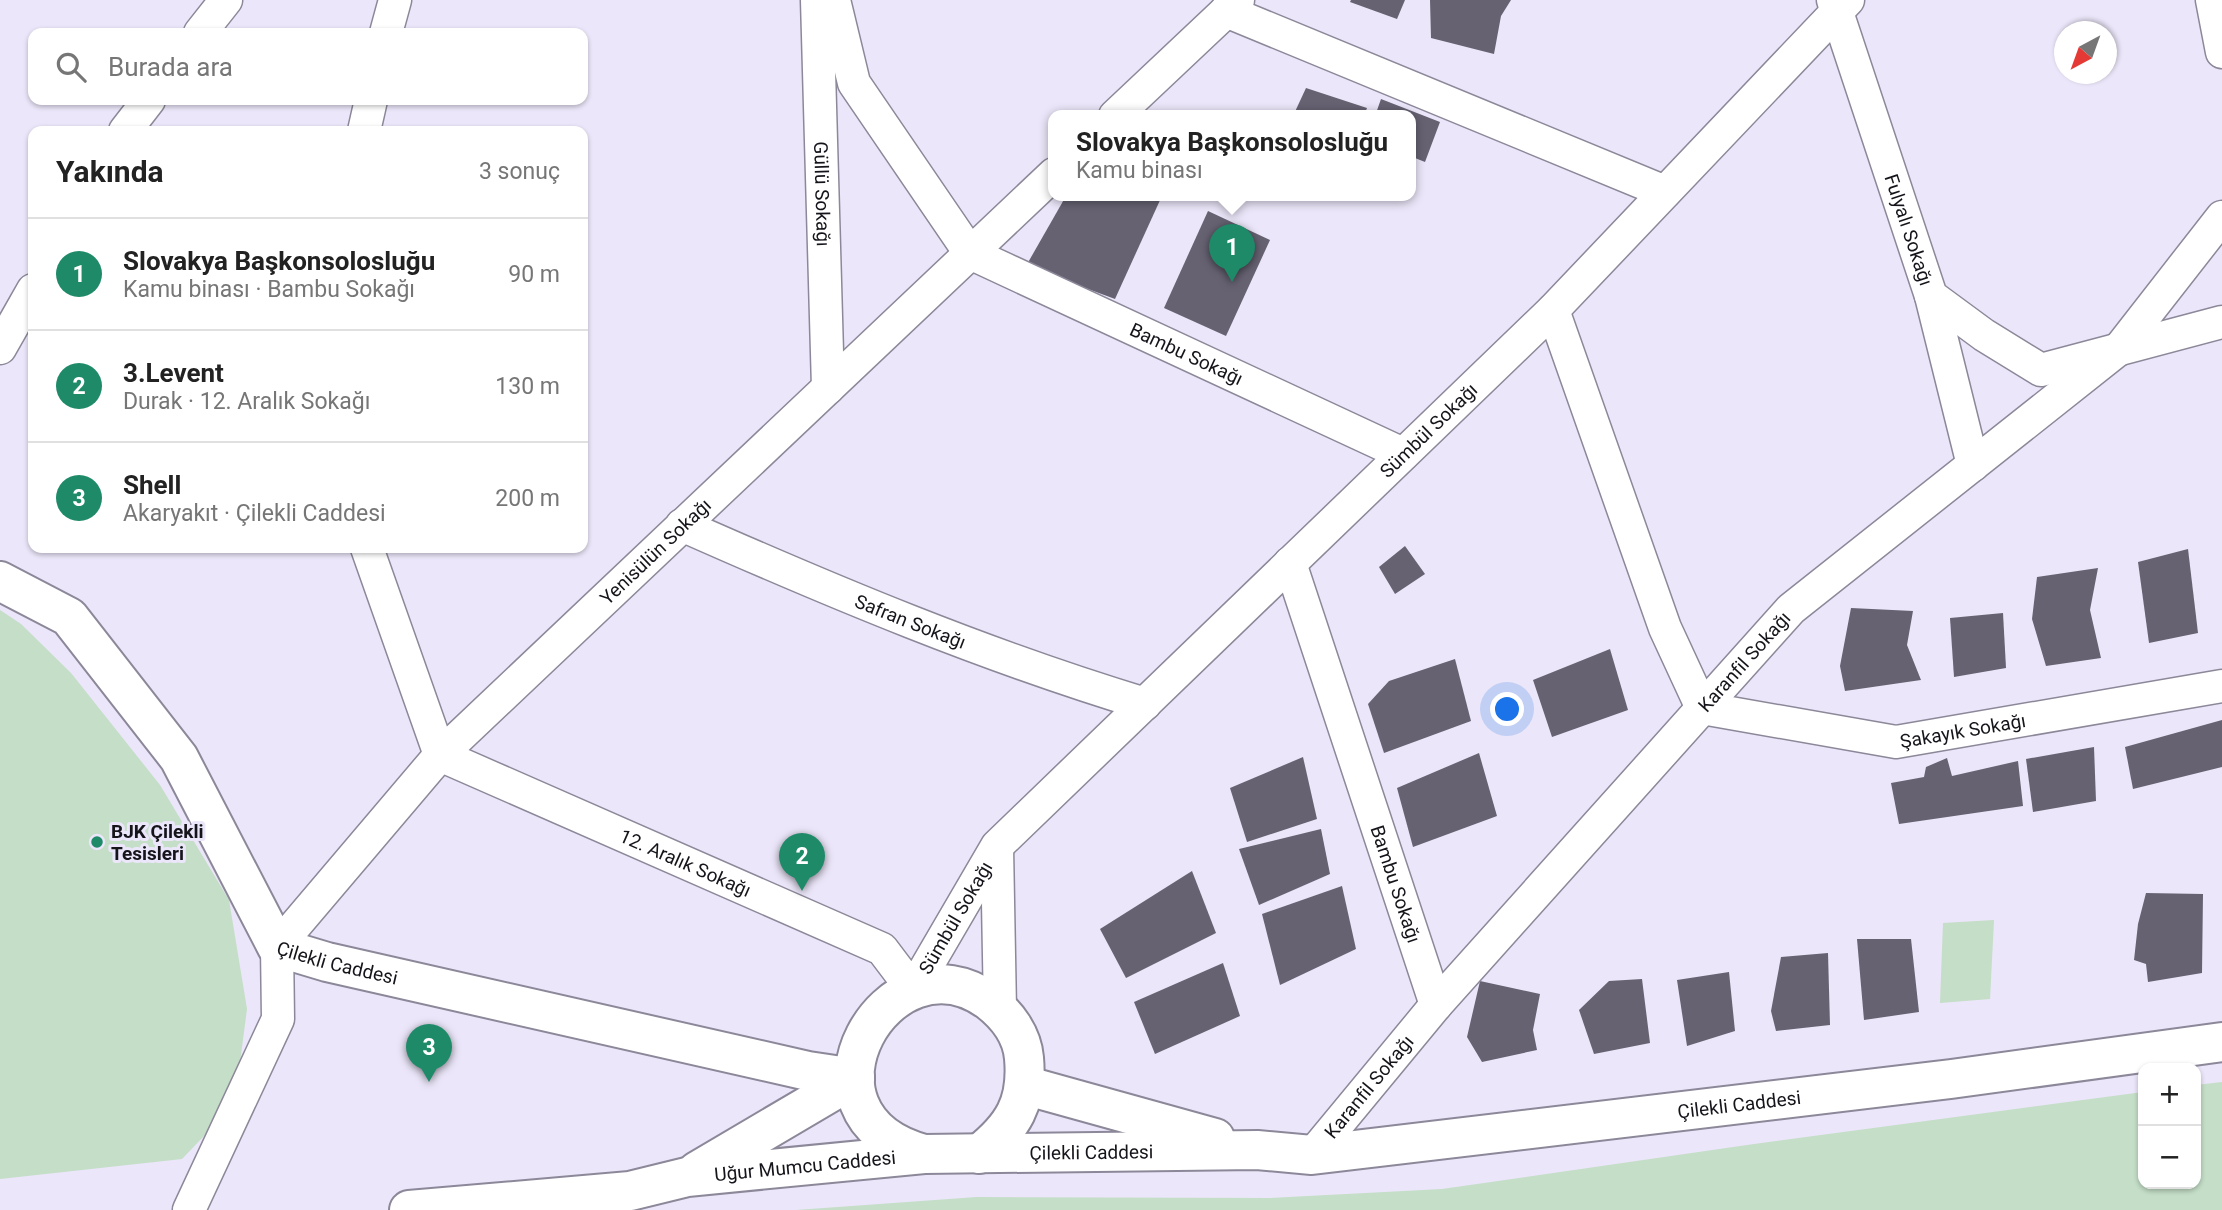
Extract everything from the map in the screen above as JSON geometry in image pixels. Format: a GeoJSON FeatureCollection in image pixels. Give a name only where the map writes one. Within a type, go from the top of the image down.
{"type":"FeatureCollection","features":[{"type":"Feature","properties":{"kind":"main road","name":"Çilekli Caddesi"},"geometry":{"type":"LineString","coordinates":[[0,581],[68,617],[178,758],[277,947],[340,965],[808,1071],[855,1078]]}},
{"type":"Feature","properties":{"kind":"main road"},"geometry":{"type":"LineString","coordinates":[[924,1154],[903,1149],[875,1129],[856,1098],[855,1078],[860,1047],[868,1028],[881,1010],[898,997],[930,986],[966,989],[981,996],[1000,1010],[1018,1036],[1024,1053],[1021,1105],[1000,1136],[979,1154]]}},
{"type":"Feature","properties":{"kind":"main road","name":"Çilekli Caddesi"},"geometry":{"type":"LineString","coordinates":[[924,1154],[1257,1150],[1312,1155],[1951,1079],[2222,1042]]}},
{"type":"Feature","properties":{"kind":"main road","name":"Uğur Mumcu Caddesi"},"geometry":{"type":"LineString","coordinates":[[687,1177],[855,1078]]}},
{"type":"Feature","properties":{"kind":"main road","name":"Çilekli Caddesi"},"geometry":{"type":"LineString","coordinates":[[1024,1085],[1257,1150]]}},
{"type":"Feature","properties":{"kind":"main road","name":"Uğur Mumcu Caddesi"},"geometry":{"type":"LineString","coordinates":[[409,1210],[630,1191],[687,1177],[924,1154]]}},
{"type":"Feature","properties":{"kind":"street"},"geometry":{"type":"LineString","coordinates":[[204,28],[226,0]]}},
{"type":"Feature","properties":{"kind":"street","name":"Güllü Sokağı"},"geometry":{"type":"LineString","coordinates":[[817,0],[828,388]]}},
{"type":"Feature","properties":{"kind":"street"},"geometry":{"type":"LineString","coordinates":[[834,0],[854,83],[970,253]]}},
{"type":"Feature","properties":{"kind":"street"},"geometry":{"type":"LineString","coordinates":[[2212,0],[2222,52]]}},
{"type":"Feature","properties":{"kind":"street","name":"Sümbül Sokağı"},"geometry":{"type":"LineString","coordinates":[[914,990],[997,846],[1553,310],[1839,3]]}},
{"type":"Feature","properties":{"kind":"street","name":"Fulyalı Sokağı"},"geometry":{"type":"LineString","coordinates":[[1839,3],[1931,296],[1984,335],[2041,370],[2222,322]]}},
{"type":"Feature","properties":{"kind":"street"},"geometry":{"type":"LineString","coordinates":[[1121,110],[1232,5],[1665,192]]}},
{"type":"Feature","properties":{"kind":"street"},"geometry":{"type":"LineString","coordinates":[[129,126],[145,105]]}},
{"type":"Feature","properties":{"kind":"street"},"geometry":{"type":"LineString","coordinates":[[365,126],[370,105]]}},
{"type":"Feature","properties":{"kind":"street","name":"Yenisülün Sokağı"},"geometry":{"type":"LineString","coordinates":[[277,947],[440,755],[1048,180]]}},
{"type":"Feature","properties":{"kind":"street","name":"Karanfil Sokağı"},"geometry":{"type":"LineString","coordinates":[[1312,1155],[1437,1005],[1791,609],[2119,349],[2222,217]]}},
{"type":"Feature","properties":{"kind":"street","name":"Bambu Sokağı"},"geometry":{"type":"LineString","coordinates":[[970,253],[1403,454]]}},
{"type":"Feature","properties":{"kind":"street"},"geometry":{"type":"LineString","coordinates":[[1931,296],[1973,465]]}},
{"type":"Feature","properties":{"kind":"street"},"geometry":{"type":"LineString","coordinates":[[0,348],[28,299]]}},
{"type":"Feature","properties":{"kind":"street"},"geometry":{"type":"LineString","coordinates":[[1553,310],[1665,628],[1702,708]]}},
{"type":"Feature","properties":{"kind":"street","name":"Safran Sokağı"},"geometry":{"type":"LineString","coordinates":[[682,525],[811,582],[964,642],[1073,682],[1144,704]]}},
{"type":"Feature","properties":{"kind":"street"},"geometry":{"type":"LineString","coordinates":[[369,553],[440,755]]}},
{"type":"Feature","properties":{"kind":"street","name":"Bambu Sokağı"},"geometry":{"type":"LineString","coordinates":[[1290,564],[1437,1005]]}},
{"type":"Feature","properties":{"kind":"street","name":"Şakayık Sokağı"},"geometry":{"type":"LineString","coordinates":[[1702,708],[1896,742],[2222,686]]}},
{"type":"Feature","properties":{"kind":"street","name":"12. Aralık Sokağı"},"geometry":{"type":"LineString","coordinates":[[440,755],[883,949],[914,990]]}},
{"type":"Feature","properties":{"kind":"street","name":"Sümbül Sokağı"},"geometry":{"type":"LineString","coordinates":[[997,846],[1000,1010]]}},
{"type":"Feature","properties":{"kind":"street"},"geometry":{"type":"LineString","coordinates":[[189,1210],[278,1018],[277,947]]}},
{"type":"Feature","properties":{"kind":"green space","name":"BJK Çilekli Tesisleri"},"geometry":{"type":"Polygon","coordinates":[[[0,610],[21,624],[71,673],[160,785],[229,900],[247,1009],[239,1070],[205,1135],[182,1159],[0,1179],[0,610]]]}},
{"type":"Feature","properties":{"kind":"green space"},"geometry":{"type":"Polygon","coordinates":[[[1994,920],[1990,999],[1940,1003],[1943,923],[1994,920]]]}},
{"type":"Feature","properties":{"kind":"green space"},"geometry":{"type":"Polygon","coordinates":[[[2222,1082],[2222,1210],[796,1210],[977,1197],[1270,1198],[1442,1189],[2138,1093],[2138,1189],[2201,1189],[2201,1084],[2222,1082]]]}},
{"type":"Feature","properties":{"kind":"building"},"geometry":{"type":"Polygon","coordinates":[[[1405,0],[1397,19],[1350,2],[1405,0]]]}},
{"type":"Feature","properties":{"kind":"building"},"geometry":{"type":"Polygon","coordinates":[[[1430,0],[1511,0],[1501,16],[1494,54],[1431,38],[1430,0]]]}},
{"type":"Feature","properties":{"kind":"building"},"geometry":{"type":"Polygon","coordinates":[[[1306,88],[1367,108],[1366,110],[1296,110],[1306,88]]]}},
{"type":"Feature","properties":{"kind":"building"},"geometry":{"type":"Polygon","coordinates":[[[1381,99],[1409,110],[1377,110],[1381,99]]]}},
{"type":"Feature","properties":{"kind":"building"},"geometry":{"type":"Polygon","coordinates":[[[1416,113],[1440,122],[1425,162],[1416,158],[1416,113]]]}},
{"type":"Feature","properties":{"kind":"building"},"geometry":{"type":"Polygon","coordinates":[[[1063,201],[1160,201],[1115,299],[1026,266],[1063,201]]]}},
{"type":"Feature","properties":{"kind":"building"},"geometry":{"type":"Polygon","coordinates":[[[1208,211],[1270,240],[1226,336],[1164,308],[1208,211]]]}},
{"type":"Feature","properties":{"kind":"building"},"geometry":{"type":"Polygon","coordinates":[[[1405,546],[1425,574],[1395,594],[1379,567],[1405,546]]]}},
{"type":"Feature","properties":{"kind":"building"},"geometry":{"type":"Polygon","coordinates":[[[2188,549],[2198,633],[2149,643],[2138,562],[2188,549]]]}},
{"type":"Feature","properties":{"kind":"building"},"geometry":{"type":"Polygon","coordinates":[[[2098,568],[2090,610],[2101,658],[2046,666],[2032,619],[2037,577],[2098,568]]]}},
{"type":"Feature","properties":{"kind":"building"},"geometry":{"type":"Polygon","coordinates":[[[1851,608],[1913,611],[1907,645],[1921,680],[1845,691],[1840,666],[1851,608]]]}},
{"type":"Feature","properties":{"kind":"building"},"geometry":{"type":"Polygon","coordinates":[[[2003,613],[2006,668],[1954,677],[1950,618],[2003,613]]]}},
{"type":"Feature","properties":{"kind":"building"},"geometry":{"type":"Polygon","coordinates":[[[1610,649],[1628,710],[1552,737],[1533,680],[1610,649]]]}},
{"type":"Feature","properties":{"kind":"building"},"geometry":{"type":"Polygon","coordinates":[[[1455,659],[1471,721],[1384,753],[1368,704],[1389,681],[1455,659]]]}},
{"type":"Feature","properties":{"kind":"building"},"geometry":{"type":"Polygon","coordinates":[[[2222,720],[2222,767],[2133,789],[2125,747],[2222,720]]]}},
{"type":"Feature","properties":{"kind":"building"},"geometry":{"type":"Polygon","coordinates":[[[2094,747],[2096,801],[2033,812],[2026,759],[2094,747]]]}},
{"type":"Feature","properties":{"kind":"building"},"geometry":{"type":"Polygon","coordinates":[[[1479,753],[1497,816],[1413,847],[1397,788],[1479,753]]]}},
{"type":"Feature","properties":{"kind":"building"},"geometry":{"type":"Polygon","coordinates":[[[1303,757],[1317,819],[1247,842],[1230,788],[1303,757]]]}},
{"type":"Feature","properties":{"kind":"building"},"geometry":{"type":"Polygon","coordinates":[[[1947,758],[1952,776],[2018,761],[2023,806],[1899,824],[1891,783],[1924,777],[1926,767],[1947,758]]]}},
{"type":"Feature","properties":{"kind":"building"},"geometry":{"type":"Polygon","coordinates":[[[1321,829],[1330,874],[1259,905],[1239,849],[1321,829]]]}},
{"type":"Feature","properties":{"kind":"building"},"geometry":{"type":"Polygon","coordinates":[[[1192,871],[1216,933],[1126,978],[1100,929],[1192,871]]]}},
{"type":"Feature","properties":{"kind":"building"},"geometry":{"type":"Polygon","coordinates":[[[1342,886],[1356,949],[1280,985],[1262,914],[1342,886]]]}},
{"type":"Feature","properties":{"kind":"building"},"geometry":{"type":"Polygon","coordinates":[[[2146,893],[2203,894],[2202,973],[2148,982],[2146,964],[2134,960],[2138,924],[2146,893]]]}},
{"type":"Feature","properties":{"kind":"building"},"geometry":{"type":"Polygon","coordinates":[[[1857,939],[1911,939],[1919,1012],[1864,1020],[1857,939]]]}},
{"type":"Feature","properties":{"kind":"building"},"geometry":{"type":"Polygon","coordinates":[[[1828,953],[1830,1025],[1776,1031],[1771,1011],[1781,957],[1828,953]]]}},
{"type":"Feature","properties":{"kind":"building"},"geometry":{"type":"Polygon","coordinates":[[[1223,963],[1240,1016],[1155,1054],[1134,1002],[1223,963]]]}},
{"type":"Feature","properties":{"kind":"building"},"geometry":{"type":"Polygon","coordinates":[[[1729,972],[1735,1031],[1687,1046],[1677,980],[1729,972]]]}},
{"type":"Feature","properties":{"kind":"building"},"geometry":{"type":"Polygon","coordinates":[[[1642,979],[1650,1043],[1594,1054],[1579,1010],[1609,981],[1642,979]]]}},
{"type":"Feature","properties":{"kind":"building"},"geometry":{"type":"Polygon","coordinates":[[[1480,981],[1540,994],[1533,1030],[1537,1050],[1482,1062],[1467,1037],[1480,981]]]}},
{"type":"Feature","properties":{"kind":"place","name":"Slovakya Başkonsolosluğu"},"geometry":{"type":"Point","coordinates":[1232,282]}},
{"type":"Feature","properties":{"kind":"place","name":"BJK Çilekli Tesisleri"},"geometry":{"type":"Point","coordinates":[97,842]}},
{"type":"Feature","properties":{"kind":"place","name":"3.Levent"},"geometry":{"type":"Point","coordinates":[802,891]}},
{"type":"Feature","properties":{"kind":"place","name":"Shell"},"geometry":{"type":"Point","coordinates":[429,1082]}}]}
